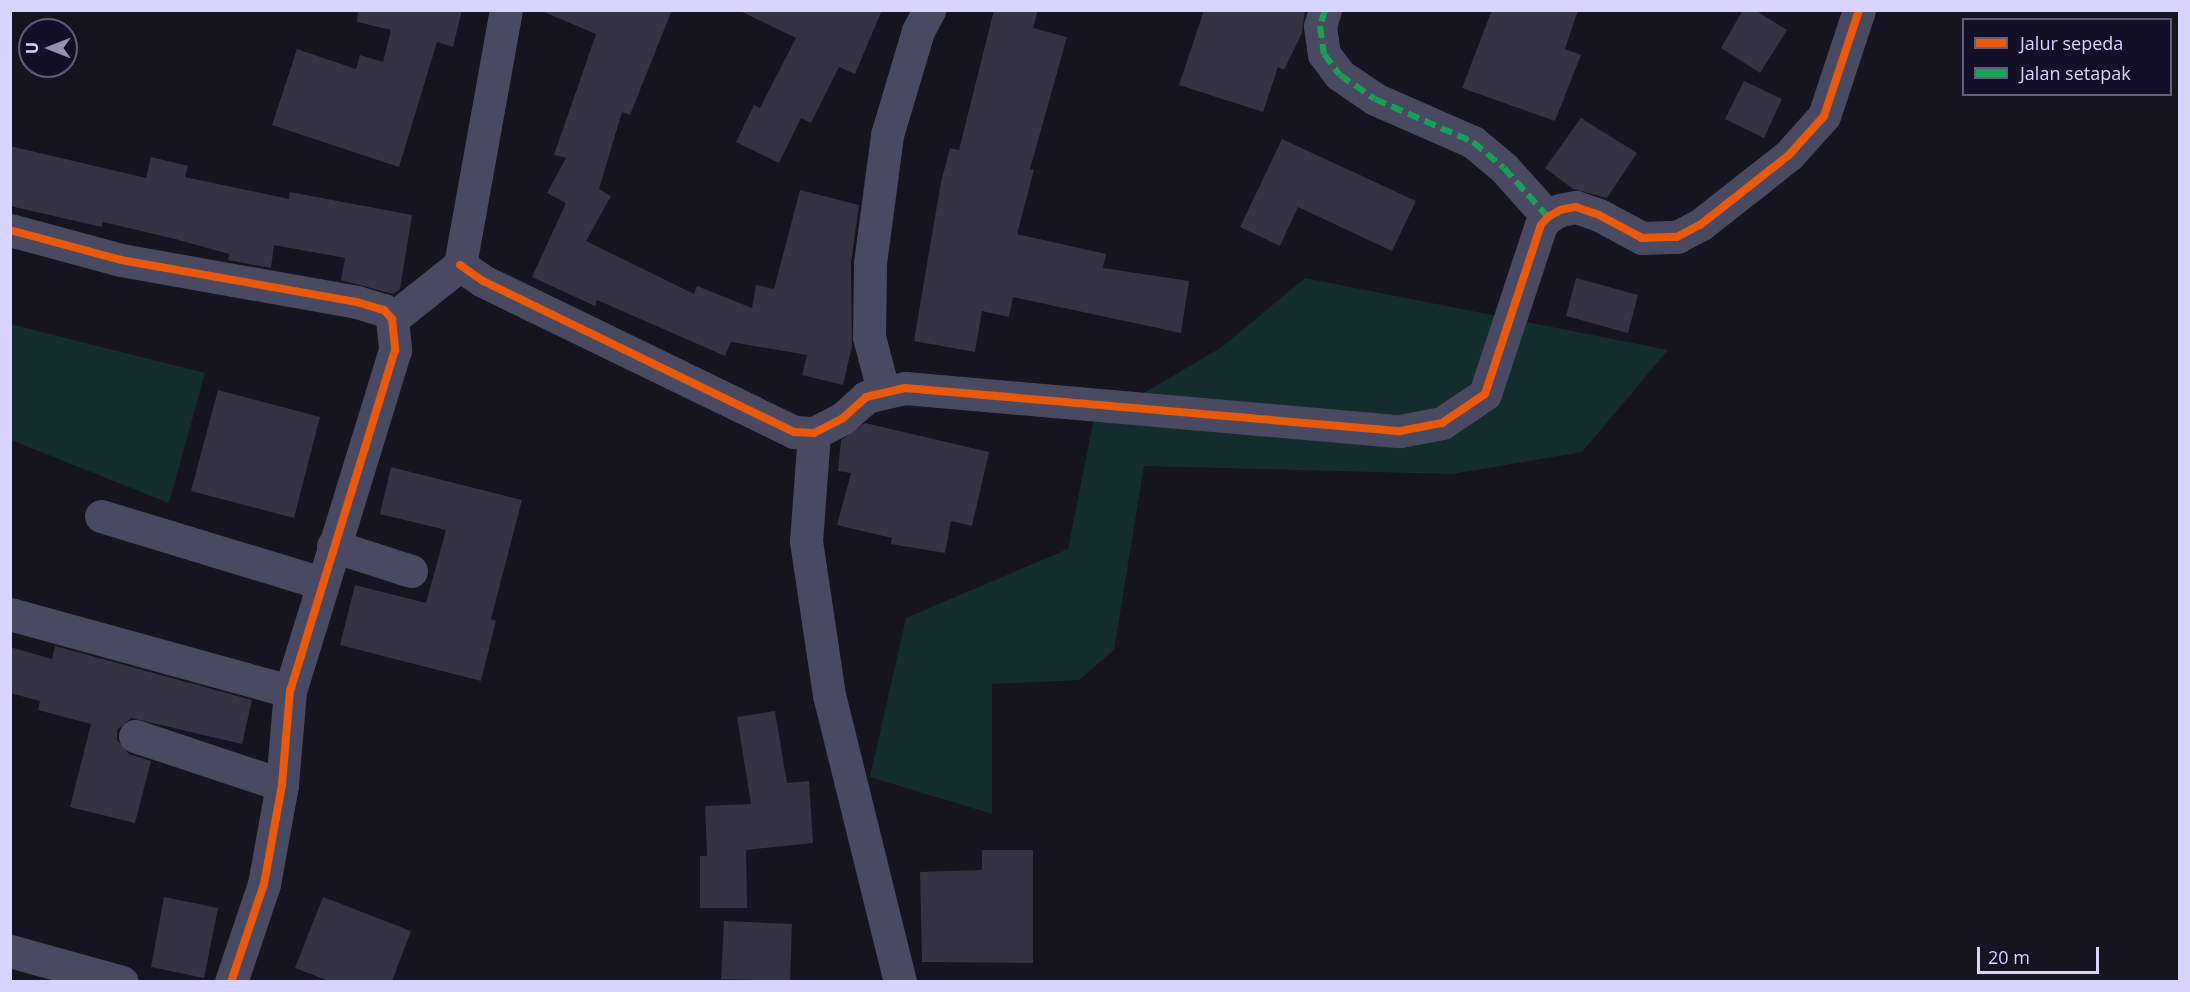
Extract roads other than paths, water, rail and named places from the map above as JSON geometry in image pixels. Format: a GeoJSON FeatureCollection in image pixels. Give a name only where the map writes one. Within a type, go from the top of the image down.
{"type":"FeatureCollection","features":[{"type":"Feature","properties":{"kind":"street"},"geometry":{"type":"LineString","coordinates":[[392,319],[460,265],[506,10]]}},
{"type":"Feature","properties":{"kind":"street"},"geometry":{"type":"LineString","coordinates":[[883,390],[869,337],[870,262],[887,135],[918,31],[929,10]]}},
{"type":"Feature","properties":{"kind":"street"},"geometry":{"type":"LineString","coordinates":[[1325,10],[1320,26],[1324,54],[1340,75],[1376,99],[1473,142],[1504,168],[1548,217]]}},
{"type":"Feature","properties":{"kind":"street"},"geometry":{"type":"LineString","coordinates":[[460,265],[483,281],[794,432],[814,433],[843,418],[866,397],[883,390],[957,391],[1340,429],[1400,431],[1442,423],[1485,394],[1541,225],[1548,217],[1576,207],[1654,240],[1677,237],[1700,225],[1811,135],[1824,116],[1859,10]]}},
{"type":"Feature","properties":{"kind":"street"},"geometry":{"type":"LineString","coordinates":[[10,230],[121,260],[357,302],[384,310],[392,319],[395,350],[321,583],[290,691],[282,785],[264,884],[231,981]]}},
{"type":"Feature","properties":{"kind":"street"},"geometry":{"type":"LineString","coordinates":[[814,433],[806,540],[828,684],[900,981]]}},
{"type":"Feature","properties":{"kind":"street"},"geometry":{"type":"LineString","coordinates":[[101,516],[321,583]]}},
{"type":"Feature","properties":{"kind":"street"},"geometry":{"type":"LineString","coordinates":[[333,546],[411,571]]}},
{"type":"Feature","properties":{"kind":"street"},"geometry":{"type":"LineString","coordinates":[[10,614],[290,691]]}},
{"type":"Feature","properties":{"kind":"street"},"geometry":{"type":"LineString","coordinates":[[135,736],[282,785]]}},
{"type":"Feature","properties":{"kind":"street"},"geometry":{"type":"LineString","coordinates":[[10,951],[122,981]]}}]}
